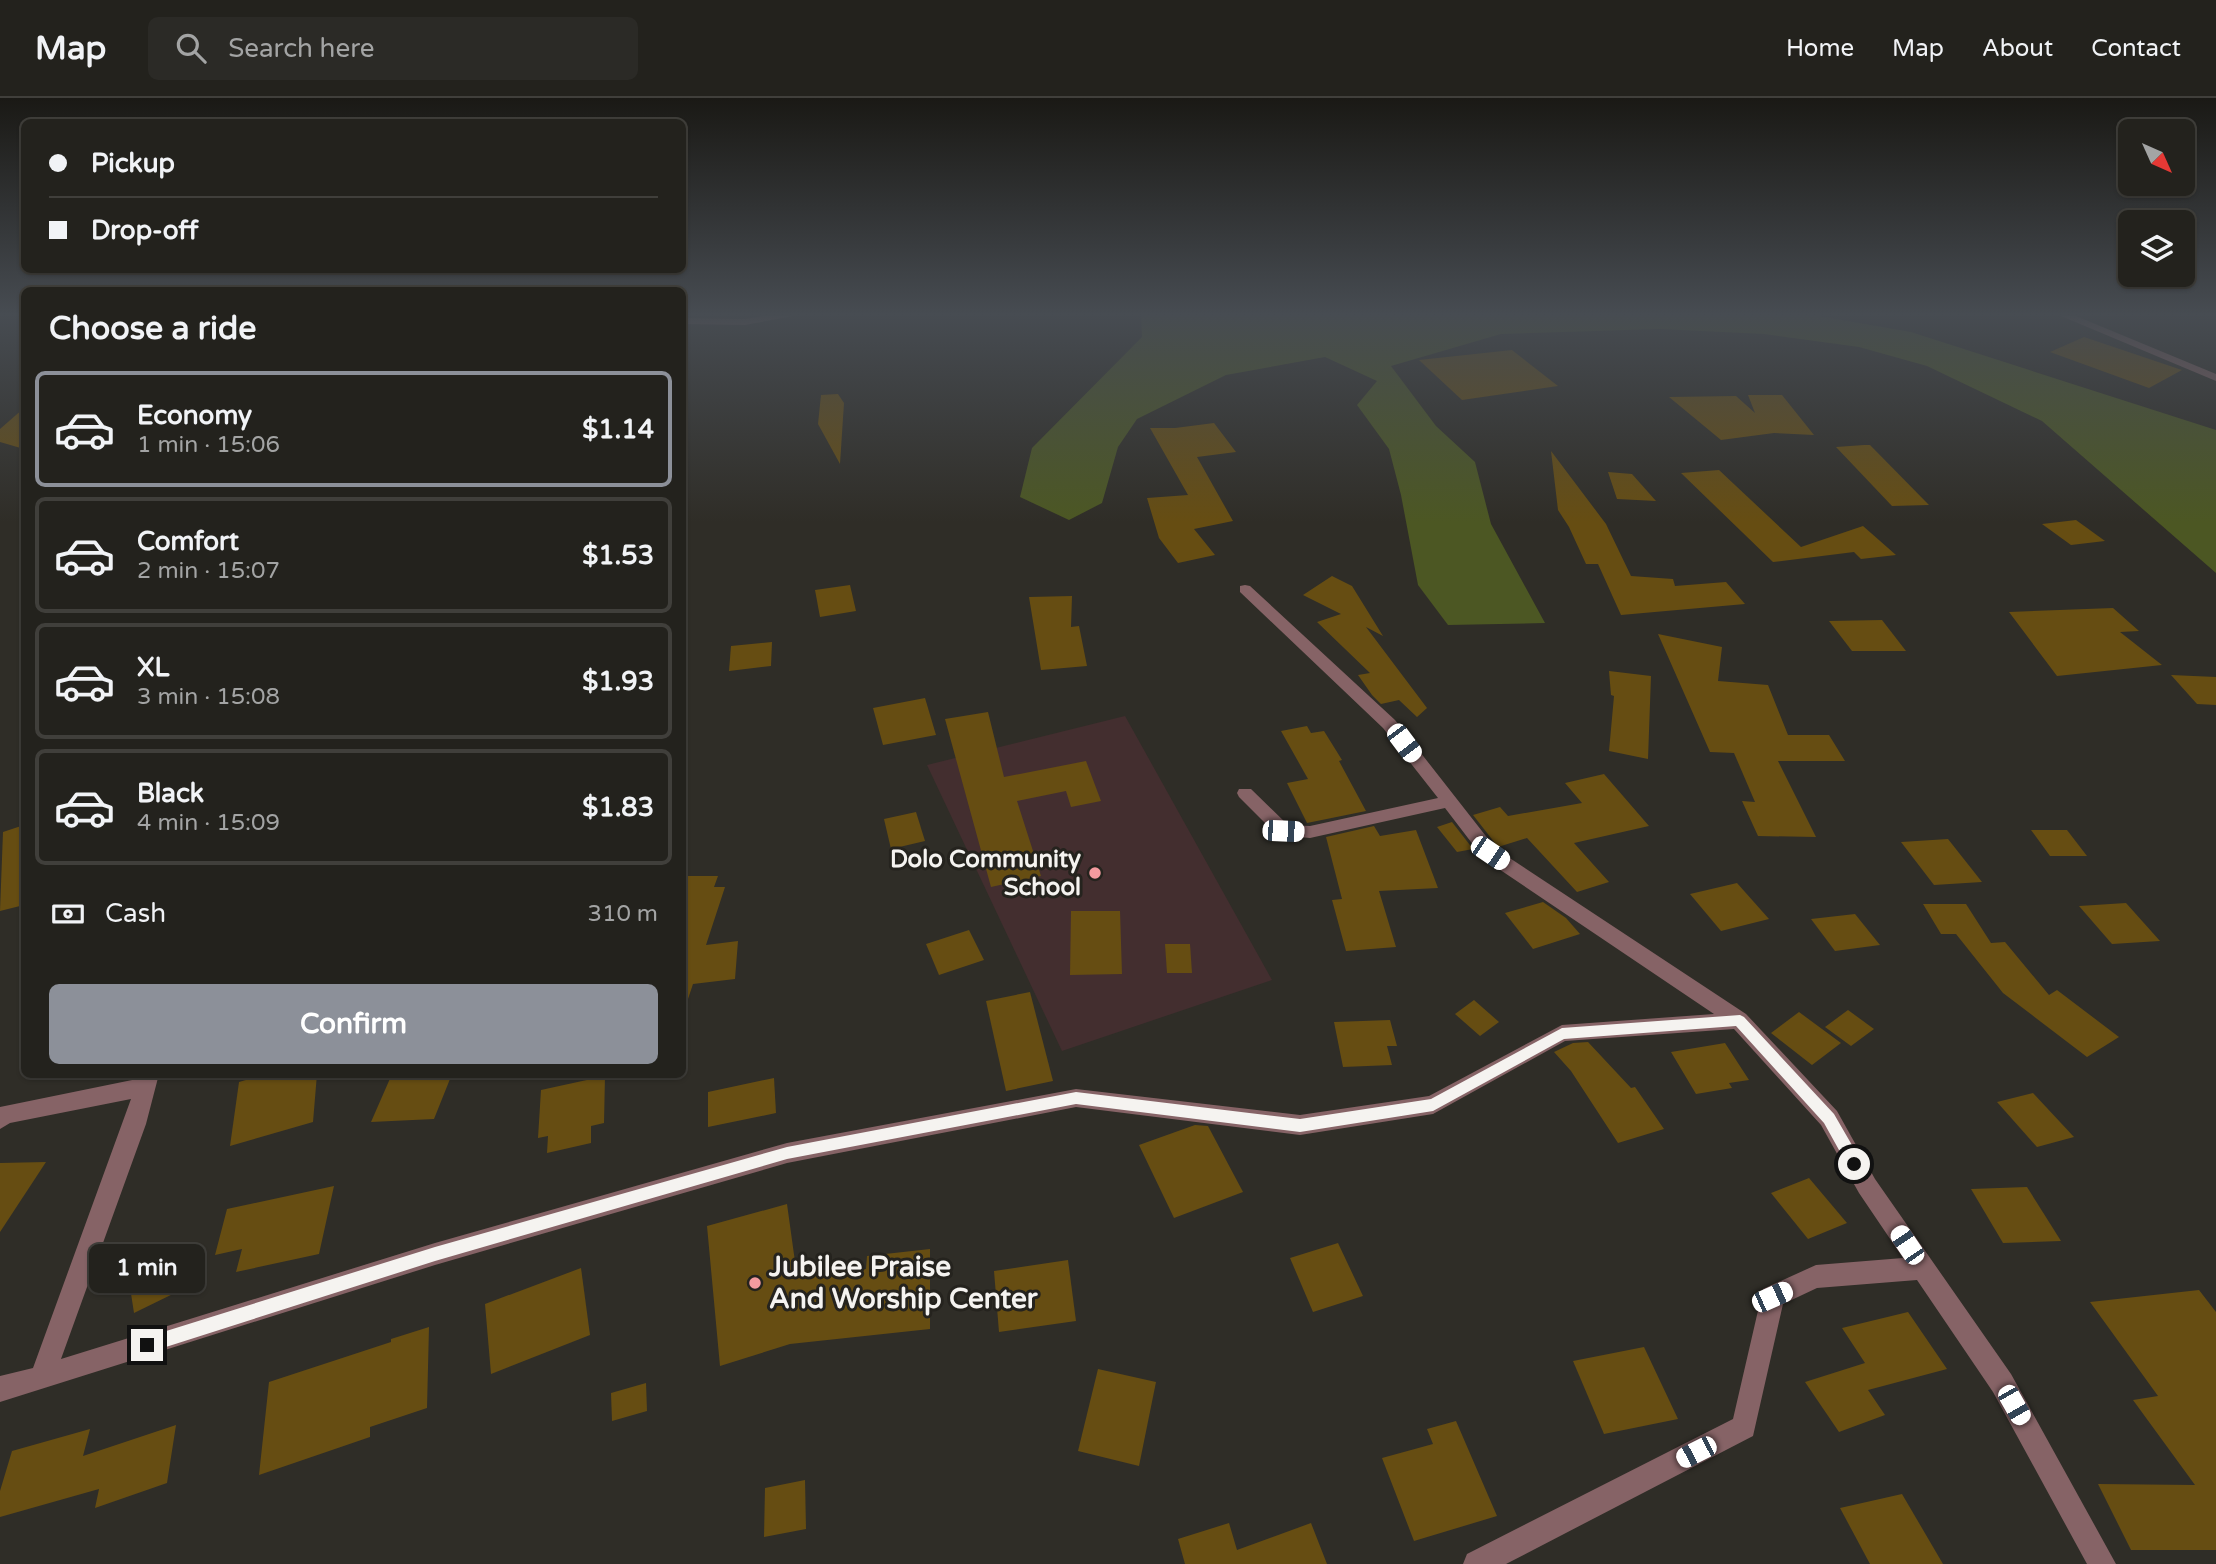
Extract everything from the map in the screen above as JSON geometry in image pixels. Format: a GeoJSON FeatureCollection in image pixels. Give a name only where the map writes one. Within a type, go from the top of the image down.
{"type":"FeatureCollection","features":[{"type":"Feature","properties":{"kind":"street"},"geometry":{"type":"LineString","coordinates":[[1245,589],[1389,724],[1490,853],[1740,1020],[1829,1118],[1867,1186],[2002,1383],[2102,1564]]}},
{"type":"Feature","properties":{"kind":"street"},"geometry":{"type":"LineString","coordinates":[[1245,793],[1283,831],[1310,832],[1448,802]]}},
{"type":"Feature","properties":{"kind":"street"},"geometry":{"type":"LineString","coordinates":[[0,1389],[435,1254],[787,1153],[1076,1098],[1300,1125],[1433,1105],[1562,1033],[1740,1020]]}},
{"type":"Feature","properties":{"kind":"street"},"geometry":{"type":"LineString","coordinates":[[0,1120],[4,1115],[146,1081],[135,1124],[42,1378]]}},
{"type":"Feature","properties":{"kind":"street"},"geometry":{"type":"LineString","coordinates":[[1477,1564],[1744,1427],[1772,1297],[1816,1277],[1922,1268]]}},
{"type":"Feature","properties":{"kind":"shaded area","name":"Dolo Community School"},"geometry":{"type":"Polygon","coordinates":[[[1125,716],[1272,980],[1062,1051],[927,765],[1125,716]]]}},
{"type":"Feature","properties":{"kind":"green space"},"geometry":{"type":"Polygon","coordinates":[[[1095,384],[1207,384],[1137,419],[1118,447],[1102,503],[1069,520],[1020,497],[1032,448],[1095,384]]]}},
{"type":"Feature","properties":{"kind":"green space"},"geometry":{"type":"Polygon","coordinates":[[[1374,384],[1405,384],[1436,426],[1475,462],[1491,524],[1545,623],[1448,625],[1418,585],[1401,495],[1389,449],[1357,405],[1374,384]]]}},
{"type":"Feature","properties":{"kind":"green space"},"geometry":{"type":"Polygon","coordinates":[[[1966,384],[2074,384],[2216,430],[2216,573],[2042,421],[1966,384]]]}},
{"type":"Feature","properties":{"kind":"building"},"geometry":{"type":"Polygon","coordinates":[[[1445,384],[1558,386],[1462,400],[1445,384]]]}},
{"type":"Feature","properties":{"kind":"building"},"geometry":{"type":"Polygon","coordinates":[[[838,394],[844,403],[840,464],[818,424],[821,395],[838,394]]]}},
{"type":"Feature","properties":{"kind":"building"},"geometry":{"type":"Polygon","coordinates":[[[1748,395],[1782,395],[1814,435],[1774,433],[1721,440],[1669,397],[1736,396],[1755,413],[1748,395]]]}},
{"type":"Feature","properties":{"kind":"building"},"geometry":{"type":"Polygon","coordinates":[[[21,411],[21,448],[0,442],[0,429],[21,411]]]}},
{"type":"Feature","properties":{"kind":"building"},"geometry":{"type":"Polygon","coordinates":[[[1214,423],[1236,452],[1197,457],[1233,521],[1194,529],[1215,555],[1178,563],[1159,538],[1147,498],[1188,495],[1150,428],[1214,423]]]}},
{"type":"Feature","properties":{"kind":"building"},"geometry":{"type":"Polygon","coordinates":[[[1870,445],[1929,505],[1892,506],[1836,447],[1870,445]]]}},
{"type":"Feature","properties":{"kind":"building"},"geometry":{"type":"Polygon","coordinates":[[[1551,451],[1606,524],[1631,576],[1673,579],[1675,586],[1726,582],[1745,604],[1621,615],[1598,564],[1586,564],[1558,510],[1551,451]]]}},
{"type":"Feature","properties":{"kind":"building"},"geometry":{"type":"Polygon","coordinates":[[[1719,470],[1801,547],[1863,526],[1896,555],[1861,559],[1854,552],[1773,562],[1681,473],[1719,470]]]}},
{"type":"Feature","properties":{"kind":"building"},"geometry":{"type":"Polygon","coordinates":[[[1608,472],[1632,474],[1656,501],[1617,499],[1608,472]]]}},
{"type":"Feature","properties":{"kind":"building"},"geometry":{"type":"Polygon","coordinates":[[[2076,520],[2105,541],[2071,545],[2042,524],[2076,520]]]}},
{"type":"Feature","properties":{"kind":"building"},"geometry":{"type":"Polygon","coordinates":[[[1332,576],[1352,586],[1383,636],[1366,627],[1427,708],[1417,717],[1399,700],[1381,704],[1358,675],[1370,673],[1317,622],[1341,614],[1303,595],[1332,576]]]}},
{"type":"Feature","properties":{"kind":"building"},"geometry":{"type":"Polygon","coordinates":[[[850,585],[856,611],[820,617],[815,590],[850,585]]]}},
{"type":"Feature","properties":{"kind":"building"},"geometry":{"type":"Polygon","coordinates":[[[1072,596],[1071,627],[1079,626],[1087,666],[1041,670],[1029,597],[1072,596]]]}},
{"type":"Feature","properties":{"kind":"building"},"geometry":{"type":"Polygon","coordinates":[[[2113,608],[2139,631],[2120,632],[2162,665],[2057,676],[2009,612],[2113,608]]]}},
{"type":"Feature","properties":{"kind":"building"},"geometry":{"type":"Polygon","coordinates":[[[1882,620],[1906,651],[1852,651],[1829,621],[1882,620]]]}},
{"type":"Feature","properties":{"kind":"building"},"geometry":{"type":"Polygon","coordinates":[[[1658,634],[1722,647],[1718,681],[1768,685],[1788,735],[1829,735],[1845,761],[1778,761],[1816,837],[1758,836],[1742,801],[1755,802],[1734,753],[1710,752],[1658,634]]]}},
{"type":"Feature","properties":{"kind":"building"},"geometry":{"type":"Polygon","coordinates":[[[772,642],[771,666],[729,671],[731,646],[772,642]]]}},
{"type":"Feature","properties":{"kind":"building"},"geometry":{"type":"Polygon","coordinates":[[[1609,671],[1651,676],[1648,759],[1609,751],[1614,696],[1611,695],[1609,671]]]}},
{"type":"Feature","properties":{"kind":"building"},"geometry":{"type":"Polygon","coordinates":[[[2171,675],[2216,677],[2216,705],[2197,704],[2171,675]]]}},
{"type":"Feature","properties":{"kind":"building"},"geometry":{"type":"Polygon","coordinates":[[[925,698],[936,735],[883,745],[873,708],[925,698]]]}},
{"type":"Feature","properties":{"kind":"building"},"geometry":{"type":"Polygon","coordinates":[[[988,712],[1004,777],[1086,761],[1101,801],[1071,807],[1066,791],[1017,801],[1041,876],[991,887],[945,719],[988,712]]]}},
{"type":"Feature","properties":{"kind":"building"},"geometry":{"type":"Polygon","coordinates":[[[1307,726],[1311,733],[1324,731],[1342,760],[1339,761],[1366,811],[1307,823],[1287,783],[1308,779],[1281,731],[1307,726]]]}},
{"type":"Feature","properties":{"kind":"building"},"geometry":{"type":"Polygon","coordinates":[[[1604,774],[1649,826],[1574,843],[1609,882],[1577,892],[1527,838],[1498,847],[1473,815],[1500,807],[1508,816],[1582,803],[1565,783],[1604,774]]]}},
{"type":"Feature","properties":{"kind":"building"},"geometry":{"type":"Polygon","coordinates":[[[916,812],[925,841],[891,849],[884,819],[916,812]]]}},
{"type":"Feature","properties":{"kind":"building"},"geometry":{"type":"Polygon","coordinates":[[[1452,822],[1473,849],[1457,852],[1437,827],[1452,822]]]}},
{"type":"Feature","properties":{"kind":"building"},"geometry":{"type":"Polygon","coordinates":[[[21,826],[21,906],[0,911],[3,832],[21,826]]]}},
{"type":"Feature","properties":{"kind":"building"},"geometry":{"type":"Polygon","coordinates":[[[1374,826],[1380,836],[1416,830],[1438,888],[1379,891],[1396,947],[1346,951],[1332,900],[1342,899],[1326,837],[1374,826]]]}},
{"type":"Feature","properties":{"kind":"building"},"geometry":{"type":"Polygon","coordinates":[[[2031,830],[2067,830],[2087,856],[2050,856],[2031,830]]]}},
{"type":"Feature","properties":{"kind":"building"},"geometry":{"type":"Polygon","coordinates":[[[1948,839],[1982,882],[1934,885],[1901,842],[1948,839]]]}},
{"type":"Feature","properties":{"kind":"building"},"geometry":{"type":"Polygon","coordinates":[[[686,876],[718,876],[714,887],[725,887],[706,945],[738,941],[735,979],[693,984],[687,1002],[686,876]]]}},
{"type":"Feature","properties":{"kind":"building"},"geometry":{"type":"Polygon","coordinates":[[[1737,883],[1769,919],[1721,931],[1690,894],[1737,883]]]}},
{"type":"Feature","properties":{"kind":"building"},"geometry":{"type":"Polygon","coordinates":[[[1543,902],[1566,918],[1580,934],[1533,949],[1505,913],[1543,902]]]}},
{"type":"Feature","properties":{"kind":"building"},"geometry":{"type":"Polygon","coordinates":[[[2126,903],[2160,941],[2112,944],[2079,906],[2126,903]]]}},
{"type":"Feature","properties":{"kind":"building"},"geometry":{"type":"Polygon","coordinates":[[[1923,904],[1966,904],[1991,943],[2005,942],[2049,995],[2057,990],[2119,1037],[2087,1057],[2003,993],[1956,934],[1941,934],[1923,904]]]}},
{"type":"Feature","properties":{"kind":"building"},"geometry":{"type":"Polygon","coordinates":[[[1071,911],[1120,911],[1122,974],[1070,975],[1071,911]]]}},
{"type":"Feature","properties":{"kind":"building"},"geometry":{"type":"Polygon","coordinates":[[[1855,914],[1880,945],[1835,951],[1811,919],[1855,914]]]}},
{"type":"Feature","properties":{"kind":"building"},"geometry":{"type":"Polygon","coordinates":[[[969,930],[984,960],[939,975],[926,944],[969,930]]]}},
{"type":"Feature","properties":{"kind":"building"},"geometry":{"type":"Polygon","coordinates":[[[1165,944],[1190,944],[1192,973],[1167,973],[1165,944]]]}},
{"type":"Feature","properties":{"kind":"building"},"geometry":{"type":"Polygon","coordinates":[[[1030,992],[1053,1081],[1006,1091],[986,1001],[1030,992]]]}},
{"type":"Feature","properties":{"kind":"building"},"geometry":{"type":"Polygon","coordinates":[[[1474,1000],[1499,1022],[1480,1036],[1455,1014],[1474,1000]]]}},
{"type":"Feature","properties":{"kind":"building"},"geometry":{"type":"Polygon","coordinates":[[[1848,1010],[1874,1029],[1851,1046],[1825,1027],[1848,1010]]]}},
{"type":"Feature","properties":{"kind":"building"},"geometry":{"type":"Polygon","coordinates":[[[1799,1012],[1841,1043],[1812,1065],[1771,1033],[1799,1012]]]}},
{"type":"Feature","properties":{"kind":"building"},"geometry":{"type":"Polygon","coordinates":[[[1390,1020],[1397,1046],[1387,1046],[1392,1065],[1343,1067],[1334,1022],[1390,1020]]]}},
{"type":"Feature","properties":{"kind":"building"},"geometry":{"type":"Polygon","coordinates":[[[1588,1042],[1631,1088],[1635,1087],[1664,1129],[1618,1143],[1571,1071],[1554,1052],[1573,1043],[1588,1042]]]}},
{"type":"Feature","properties":{"kind":"building"},"geometry":{"type":"Polygon","coordinates":[[[1725,1043],[1749,1080],[1729,1083],[1732,1088],[1696,1094],[1671,1052],[1725,1043]]]}},
{"type":"Feature","properties":{"kind":"building"},"geometry":{"type":"Polygon","coordinates":[[[252,1078],[317,1078],[313,1122],[230,1146],[239,1082],[252,1078]]]}},
{"type":"Feature","properties":{"kind":"building"},"geometry":{"type":"Polygon","coordinates":[[[390,1078],[450,1078],[434,1119],[371,1122],[390,1078]]]}},
{"type":"Feature","properties":{"kind":"building"},"geometry":{"type":"Polygon","coordinates":[[[605,1078],[604,1123],[591,1126],[591,1143],[547,1153],[548,1136],[538,1138],[541,1090],[605,1078]]]}},
{"type":"Feature","properties":{"kind":"building"},"geometry":{"type":"Polygon","coordinates":[[[774,1078],[776,1113],[708,1127],[708,1092],[774,1078]]]}},
{"type":"Feature","properties":{"kind":"building"},"geometry":{"type":"Polygon","coordinates":[[[2033,1093],[2074,1137],[2037,1147],[1997,1102],[2033,1093]]]}},
{"type":"Feature","properties":{"kind":"building"},"geometry":{"type":"Polygon","coordinates":[[[1195,1125],[1208,1126],[1243,1192],[1174,1218],[1139,1145],[1195,1125]]]}},
{"type":"Feature","properties":{"kind":"building"},"geometry":{"type":"Polygon","coordinates":[[[46,1162],[0,1232],[0,1163],[46,1162]]]}},
{"type":"Feature","properties":{"kind":"building"},"geometry":{"type":"Polygon","coordinates":[[[1809,1178],[1847,1223],[1808,1239],[1771,1193],[1809,1178]]]}},
{"type":"Feature","properties":{"kind":"building"},"geometry":{"type":"Polygon","coordinates":[[[334,1186],[319,1254],[236,1272],[242,1249],[215,1255],[227,1209],[334,1186]]]}},
{"type":"Feature","properties":{"kind":"building"},"geometry":{"type":"Polygon","coordinates":[[[2027,1187],[2061,1241],[2003,1243],[1971,1189],[2027,1187]]]}},
{"type":"Feature","properties":{"kind":"building"},"geometry":{"type":"Polygon","coordinates":[[[787,1204],[797,1276],[866,1269],[867,1256],[930,1249],[930,1329],[790,1344],[720,1366],[707,1226],[787,1204]]]}},
{"type":"Feature","properties":{"kind":"building"},"geometry":{"type":"Polygon","coordinates":[[[1338,1243],[1363,1296],[1313,1312],[1290,1258],[1338,1243]]]}},
{"type":"Feature","properties":{"kind":"building"},"geometry":{"type":"Polygon","coordinates":[[[1068,1260],[1076,1321],[999,1332],[994,1271],[1068,1260]]]}},
{"type":"Feature","properties":{"kind":"building"},"geometry":{"type":"Polygon","coordinates":[[[162,1265],[174,1265],[179,1291],[134,1313],[129,1281],[162,1265]]]}},
{"type":"Feature","properties":{"kind":"building"},"geometry":{"type":"Polygon","coordinates":[[[581,1268],[590,1335],[491,1374],[485,1304],[581,1268]]]}},
{"type":"Feature","properties":{"kind":"building"},"geometry":{"type":"Polygon","coordinates":[[[2199,1290],[2216,1312],[2216,1550],[2131,1550],[2098,1484],[2195,1485],[2133,1400],[2158,1396],[2090,1302],[2199,1290]]]}},
{"type":"Feature","properties":{"kind":"building"},"geometry":{"type":"Polygon","coordinates":[[[1908,1312],[1947,1369],[1868,1390],[1885,1415],[1839,1432],[1805,1382],[1865,1363],[1842,1328],[1908,1312]]]}},
{"type":"Feature","properties":{"kind":"building"},"geometry":{"type":"Polygon","coordinates":[[[429,1327],[427,1408],[370,1427],[370,1437],[259,1475],[269,1382],[429,1327]]]}},
{"type":"Feature","properties":{"kind":"building"},"geometry":{"type":"Polygon","coordinates":[[[1644,1347],[1678,1419],[1604,1434],[1573,1361],[1644,1347]]]}},
{"type":"Feature","properties":{"kind":"building"},"geometry":{"type":"Polygon","coordinates":[[[1098,1369],[1156,1382],[1139,1466],[1078,1451],[1098,1369]]]}},
{"type":"Feature","properties":{"kind":"building"},"geometry":{"type":"Polygon","coordinates":[[[646,1383],[647,1411],[612,1421],[611,1393],[646,1383]]]}},
{"type":"Feature","properties":{"kind":"building"},"geometry":{"type":"Polygon","coordinates":[[[1456,1421],[1497,1516],[1414,1541],[1382,1458],[1433,1444],[1427,1429],[1456,1421]]]}},
{"type":"Feature","properties":{"kind":"building"},"geometry":{"type":"Polygon","coordinates":[[[176,1425],[167,1483],[95,1508],[99,1489],[0,1517],[0,1491],[12,1451],[90,1429],[83,1456],[176,1425]]]}},
{"type":"Feature","properties":{"kind":"building"},"geometry":{"type":"Polygon","coordinates":[[[805,1480],[806,1529],[764,1537],[765,1488],[805,1480]]]}},
{"type":"Feature","properties":{"kind":"building"},"geometry":{"type":"Polygon","coordinates":[[[1902,1494],[1943,1564],[1870,1564],[1840,1508],[1902,1494]]]}},
{"type":"Feature","properties":{"kind":"building"},"geometry":{"type":"Polygon","coordinates":[[[1229,1523],[1237,1550],[1311,1523],[1327,1564],[1185,1564],[1178,1539],[1229,1523]]]}},
{"type":"Feature","properties":{"kind":"place","name":"Dolo Community School"},"geometry":{"type":"Point","coordinates":[1095,873]}},
{"type":"Feature","properties":{"kind":"place","name":"Jubilee Praise And Worship Center"},"geometry":{"type":"Point","coordinates":[755,1283]}},
{"type":"Feature","properties":{"kind":"route"},"geometry":{"type":"LineString","coordinates":[[147,1345],[435,1254],[787,1153],[1076,1098],[1300,1125],[1433,1105],[1562,1033],[1740,1020],[1829,1118],[1854,1164]]}}]}
